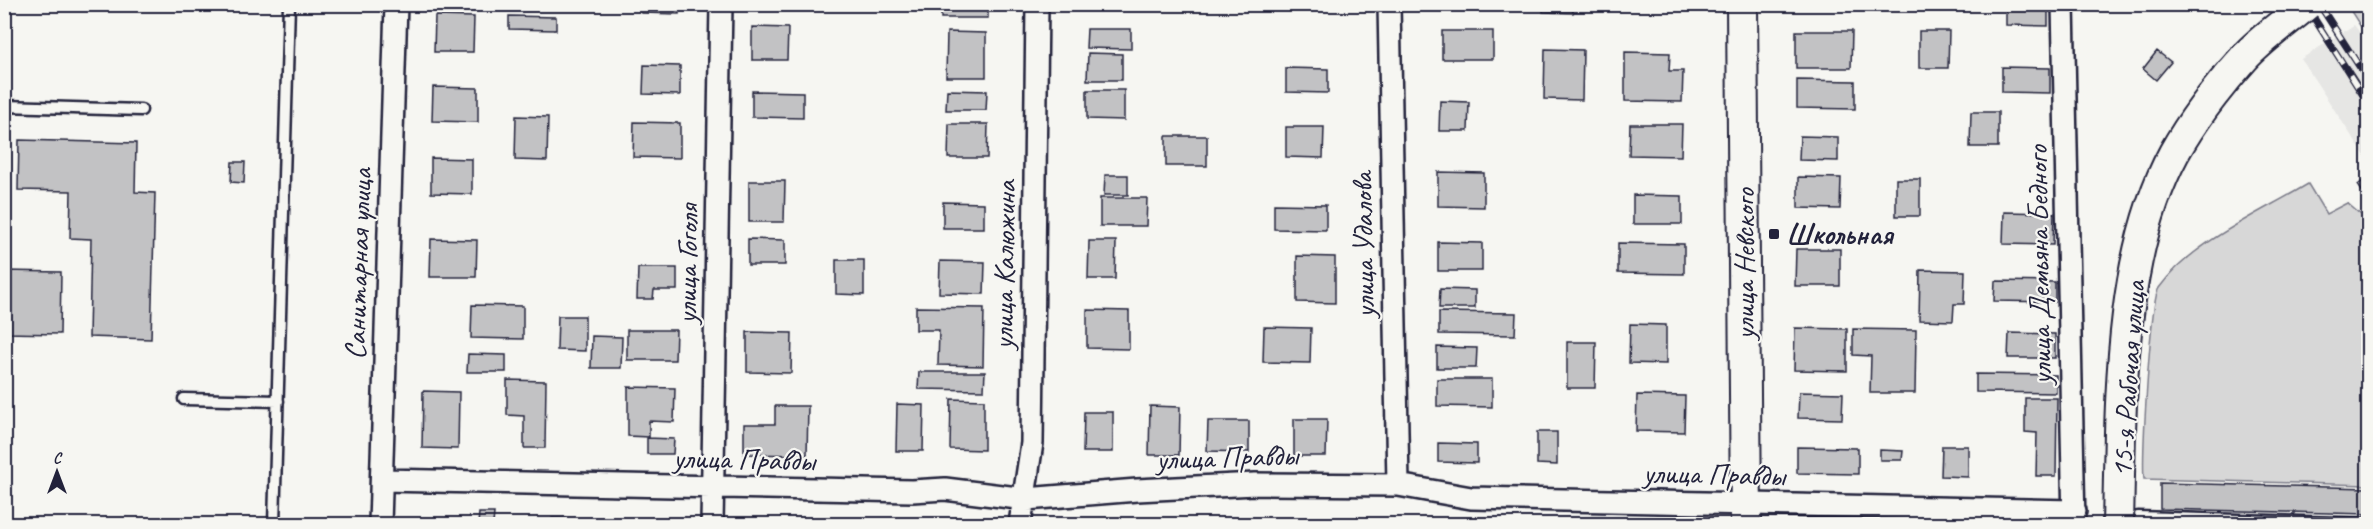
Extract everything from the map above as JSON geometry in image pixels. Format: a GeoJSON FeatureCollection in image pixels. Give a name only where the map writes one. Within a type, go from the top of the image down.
{"type":"FeatureCollection","features":[{"type":"Feature","properties":{"kind":"main road","name":"улица Невского"},"geometry":{"type":"LineString","coordinates":[[1742,4],[1746,515]]}},
{"type":"Feature","properties":{"kind":"main road","name":"15-я Рабочая улица"},"geometry":{"type":"LineString","coordinates":[[2128,521],[2123,365],[2134,275],[2153,201],[2174,154],[2201,110],[2246,56],[2307,4]]}},
{"type":"Feature","properties":{"kind":"street","name":"Санитарная улица"},"geometry":{"type":"LineString","coordinates":[[380,525],[396,4]]}},
{"type":"Feature","properties":{"kind":"street","name":"улица Гоголя"},"geometry":{"type":"LineString","coordinates":[[712,525],[722,4]]}},
{"type":"Feature","properties":{"kind":"street","name":"улица Калюжина"},"geometry":{"type":"LineString","coordinates":[[1020,525],[1026,499],[1032,443],[1036,4]]}},
{"type":"Feature","properties":{"kind":"street","name":"улица Удалова"},"geometry":{"type":"LineString","coordinates":[[1389,4],[1398,485]]}},
{"type":"Feature","properties":{"kind":"street","name":"улица Демьяна Бедного"},"geometry":{"type":"LineString","coordinates":[[2063,4],[2079,516]]}},
{"type":"Feature","properties":{"kind":"street","name":"улица Правды"},"geometry":{"type":"LineString","coordinates":[[382,480],[713,488],[912,491],[945,489],[1026,499],[1255,484],[1398,485],[1471,498],[1746,515],[2079,516]]}},
{"type":"Feature","properties":{"kind":"lane"},"geometry":{"type":"LineString","coordinates":[[273,525],[289,4]]}},
{"type":"Feature","properties":{"kind":"lane"},"geometry":{"type":"LineString","coordinates":[[4,106],[141,110]]}},
{"type":"Feature","properties":{"kind":"lane"},"geometry":{"type":"LineString","coordinates":[[184,399],[278,401]]}},
{"type":"Feature","properties":{"kind":"lane"},"geometry":{"type":"LineString","coordinates":[[2128,521],[2368,524]]}},
{"type":"Feature","properties":{"kind":"shaded area"},"geometry":{"type":"Polygon","coordinates":[[[2347,5],[2368,5],[2368,38],[2347,5]]]}},
{"type":"Feature","properties":{"kind":"shaded area"},"geometry":{"type":"Polygon","coordinates":[[[2354,25],[2368,43],[2368,161],[2301,59],[2354,25]]]}},
{"type":"Feature","properties":{"kind":"shaded area"},"geometry":{"type":"Polygon","coordinates":[[[2308,184],[2326,214],[2347,203],[2368,221],[2368,485],[2144,479],[2145,412],[2150,348],[2159,288],[2189,256],[2228,230],[2308,184]]]}},
{"type":"Feature","properties":{"kind":"building"},"geometry":{"type":"Polygon","coordinates":[[[641,4],[679,4],[679,14],[641,13],[641,4]]]}},
{"type":"Feature","properties":{"kind":"building"},"geometry":{"type":"Polygon","coordinates":[[[941,4],[988,4],[988,18],[941,18],[941,4]]]}},
{"type":"Feature","properties":{"kind":"building"},"geometry":{"type":"Polygon","coordinates":[[[1271,4],[1301,4],[1301,8],[1271,8],[1271,4]]]}},
{"type":"Feature","properties":{"kind":"building"},"geometry":{"type":"Polygon","coordinates":[[[1543,4],[1573,4],[1573,13],[1543,12],[1543,4]]]}},
{"type":"Feature","properties":{"kind":"building"},"geometry":{"type":"Polygon","coordinates":[[[2006,6],[2048,6],[2048,26],[2006,25],[2006,6]]]}},
{"type":"Feature","properties":{"kind":"building"},"geometry":{"type":"Polygon","coordinates":[[[435,16],[474,17],[473,52],[434,52],[435,16]]]}},
{"type":"Feature","properties":{"kind":"building"},"geometry":{"type":"Polygon","coordinates":[[[509,16],[556,17],[556,30],[509,29],[509,16]]]}},
{"type":"Feature","properties":{"kind":"building"},"geometry":{"type":"Polygon","coordinates":[[[752,27],[788,28],[787,60],[752,60],[752,27]]]}},
{"type":"Feature","properties":{"kind":"building"},"geometry":{"type":"Polygon","coordinates":[[[1087,29],[1131,29],[1131,49],[1086,48],[1087,29]]]}},
{"type":"Feature","properties":{"kind":"building"},"geometry":{"type":"Polygon","coordinates":[[[1442,31],[1493,31],[1493,59],[1442,59],[1442,31]]]}},
{"type":"Feature","properties":{"kind":"building"},"geometry":{"type":"Polygon","coordinates":[[[1796,31],[1852,31],[1851,68],[1796,68],[1796,31]]]}},
{"type":"Feature","properties":{"kind":"building"},"geometry":{"type":"Polygon","coordinates":[[[1919,31],[1949,31],[1948,68],[1919,68],[1919,31]]]}},
{"type":"Feature","properties":{"kind":"building"},"geometry":{"type":"Polygon","coordinates":[[[947,32],[986,33],[986,77],[946,77],[947,32]]]}},
{"type":"Feature","properties":{"kind":"building"},"geometry":{"type":"Polygon","coordinates":[[[1545,49],[1583,50],[1582,100],[1544,99],[1545,49]]]}},
{"type":"Feature","properties":{"kind":"building"},"geometry":{"type":"Polygon","coordinates":[[[2157,51],[2171,62],[2156,80],[2143,69],[2157,51]]]}},
{"type":"Feature","properties":{"kind":"building"},"geometry":{"type":"Polygon","coordinates":[[[1625,52],[1670,53],[1669,71],[1683,71],[1682,102],[1625,101],[1625,52]]]}},
{"type":"Feature","properties":{"kind":"building"},"geometry":{"type":"Polygon","coordinates":[[[1088,53],[1122,54],[1122,80],[1087,80],[1088,53]]]}},
{"type":"Feature","properties":{"kind":"building"},"geometry":{"type":"Polygon","coordinates":[[[644,65],[680,66],[680,95],[643,94],[644,65]]]}},
{"type":"Feature","properties":{"kind":"building"},"geometry":{"type":"Polygon","coordinates":[[[2002,67],[2050,68],[2050,93],[2002,92],[2002,67]]]}},
{"type":"Feature","properties":{"kind":"building"},"geometry":{"type":"Polygon","coordinates":[[[1286,68],[1328,69],[1328,93],[1286,92],[1286,68]]]}},
{"type":"Feature","properties":{"kind":"building"},"geometry":{"type":"Polygon","coordinates":[[[1797,80],[1855,81],[1855,109],[1797,108],[1797,80]]]}},
{"type":"Feature","properties":{"kind":"building"},"geometry":{"type":"Polygon","coordinates":[[[433,87],[478,88],[478,122],[432,121],[433,87]]]}},
{"type":"Feature","properties":{"kind":"building"},"geometry":{"type":"Polygon","coordinates":[[[947,90],[987,91],[986,110],[946,110],[947,90]]]}},
{"type":"Feature","properties":{"kind":"building"},"geometry":{"type":"Polygon","coordinates":[[[1087,90],[1124,90],[1124,120],[1087,119],[1087,90]]]}},
{"type":"Feature","properties":{"kind":"building"},"geometry":{"type":"Polygon","coordinates":[[[752,91],[803,92],[803,118],[752,117],[752,91]]]}},
{"type":"Feature","properties":{"kind":"building"},"geometry":{"type":"Polygon","coordinates":[[[1440,101],[1469,102],[1468,131],[1439,131],[1440,101]]]}},
{"type":"Feature","properties":{"kind":"building"},"geometry":{"type":"Polygon","coordinates":[[[1971,112],[1998,112],[1998,147],[1970,147],[1971,112]]]}},
{"type":"Feature","properties":{"kind":"building"},"geometry":{"type":"Polygon","coordinates":[[[516,116],[548,117],[547,161],[515,160],[516,116]]]}},
{"type":"Feature","properties":{"kind":"building"},"geometry":{"type":"Polygon","coordinates":[[[634,122],[680,123],[680,158],[633,157],[634,122]]]}},
{"type":"Feature","properties":{"kind":"building"},"geometry":{"type":"Polygon","coordinates":[[[949,124],[988,124],[987,158],[948,158],[949,124]]]}},
{"type":"Feature","properties":{"kind":"building"},"geometry":{"type":"Polygon","coordinates":[[[1630,124],[1682,124],[1681,156],[1629,155],[1630,124]]]}},
{"type":"Feature","properties":{"kind":"building"},"geometry":{"type":"Polygon","coordinates":[[[1286,127],[1324,127],[1323,158],[1286,157],[1286,127]]]}},
{"type":"Feature","properties":{"kind":"building"},"geometry":{"type":"Polygon","coordinates":[[[1166,136],[1207,136],[1207,166],[1166,166],[1166,136]]]}},
{"type":"Feature","properties":{"kind":"building"},"geometry":{"type":"Polygon","coordinates":[[[1800,136],[1838,137],[1838,161],[1799,160],[1800,136]]]}},
{"type":"Feature","properties":{"kind":"building"},"geometry":{"type":"Polygon","coordinates":[[[19,140],[136,143],[135,192],[155,193],[151,339],[89,337],[91,239],[70,238],[71,191],[18,190],[19,140]]]}},
{"type":"Feature","properties":{"kind":"building"},"geometry":{"type":"Polygon","coordinates":[[[431,158],[472,159],[472,194],[431,193],[431,158]]]}},
{"type":"Feature","properties":{"kind":"building"},"geometry":{"type":"Polygon","coordinates":[[[232,162],[245,162],[244,183],[231,182],[232,162]]]}},
{"type":"Feature","properties":{"kind":"building"},"geometry":{"type":"Polygon","coordinates":[[[1438,172],[1484,173],[1484,207],[1438,206],[1438,172]]]}},
{"type":"Feature","properties":{"kind":"building"},"geometry":{"type":"Polygon","coordinates":[[[1105,175],[1128,175],[1128,195],[1104,195],[1105,175]]]}},
{"type":"Feature","properties":{"kind":"building"},"geometry":{"type":"Polygon","coordinates":[[[1798,177],[1841,178],[1840,209],[1798,208],[1798,177]]]}},
{"type":"Feature","properties":{"kind":"building"},"geometry":{"type":"Polygon","coordinates":[[[2368,177],[2368,197],[2367,199],[2358,185],[2368,177]]]}},
{"type":"Feature","properties":{"kind":"building"},"geometry":{"type":"Polygon","coordinates":[[[1896,179],[1920,179],[1920,216],[1896,216],[1896,179]]]}},
{"type":"Feature","properties":{"kind":"building"},"geometry":{"type":"Polygon","coordinates":[[[749,181],[785,181],[784,222],[749,222],[749,181]]]}},
{"type":"Feature","properties":{"kind":"building"},"geometry":{"type":"Polygon","coordinates":[[[1633,195],[1682,196],[1682,224],[1633,224],[1633,195]]]}},
{"type":"Feature","properties":{"kind":"building"},"geometry":{"type":"Polygon","coordinates":[[[1100,198],[1147,198],[1146,226],[1100,226],[1100,198]]]}},
{"type":"Feature","properties":{"kind":"building"},"geometry":{"type":"Polygon","coordinates":[[[943,202],[984,203],[984,228],[943,228],[943,202]]]}},
{"type":"Feature","properties":{"kind":"building"},"geometry":{"type":"Polygon","coordinates":[[[1274,204],[1326,205],[1326,230],[1274,229],[1274,204]]]}},
{"type":"Feature","properties":{"kind":"building"},"geometry":{"type":"Polygon","coordinates":[[[2004,212],[2054,213],[2053,245],[2003,244],[2004,212]]]}},
{"type":"Feature","properties":{"kind":"building"},"geometry":{"type":"Polygon","coordinates":[[[431,239],[477,240],[476,277],[430,277],[431,239]]]}},
{"type":"Feature","properties":{"kind":"building"},"geometry":{"type":"Polygon","coordinates":[[[748,239],[785,240],[785,265],[748,265],[748,239]]]}},
{"type":"Feature","properties":{"kind":"building"},"geometry":{"type":"Polygon","coordinates":[[[1089,241],[1116,241],[1115,279],[1088,279],[1089,241]]]}},
{"type":"Feature","properties":{"kind":"building"},"geometry":{"type":"Polygon","coordinates":[[[1438,242],[1482,243],[1482,271],[1438,271],[1438,242]]]}},
{"type":"Feature","properties":{"kind":"building"},"geometry":{"type":"Polygon","coordinates":[[[1618,243],[1684,244],[1684,274],[1618,273],[1618,243]]]}},
{"type":"Feature","properties":{"kind":"building"},"geometry":{"type":"Polygon","coordinates":[[[1796,249],[1840,249],[1840,286],[1795,286],[1796,249]]]}},
{"type":"Feature","properties":{"kind":"building"},"geometry":{"type":"Polygon","coordinates":[[[1297,256],[1335,257],[1335,303],[1297,302],[1297,256]]]}},
{"type":"Feature","properties":{"kind":"building"},"geometry":{"type":"Polygon","coordinates":[[[836,260],[864,260],[864,295],[836,294],[836,260]]]}},
{"type":"Feature","properties":{"kind":"building"},"geometry":{"type":"Polygon","coordinates":[[[940,261],[985,262],[984,294],[939,293],[940,261]]]}},
{"type":"Feature","properties":{"kind":"building"},"geometry":{"type":"Polygon","coordinates":[[[638,268],[677,268],[677,290],[654,290],[653,299],[637,299],[638,268]]]}},
{"type":"Feature","properties":{"kind":"building"},"geometry":{"type":"Polygon","coordinates":[[[1920,270],[1965,271],[1964,304],[1954,304],[1953,321],[1919,320],[1920,270]]]}},
{"type":"Feature","properties":{"kind":"building"},"geometry":{"type":"Polygon","coordinates":[[[4,271],[61,272],[60,334],[4,333],[4,271]]]}},
{"type":"Feature","properties":{"kind":"building"},"geometry":{"type":"Polygon","coordinates":[[[1995,281],[2055,282],[2055,302],[1994,301],[1995,281]]]}},
{"type":"Feature","properties":{"kind":"building"},"geometry":{"type":"Polygon","coordinates":[[[1440,289],[1475,290],[1475,308],[1439,308],[1440,289]]]}},
{"type":"Feature","properties":{"kind":"building"},"geometry":{"type":"Polygon","coordinates":[[[472,305],[523,306],[523,339],[471,338],[472,305]]]}},
{"type":"Feature","properties":{"kind":"building"},"geometry":{"type":"Polygon","coordinates":[[[916,307],[984,308],[983,366],[938,365],[939,330],[916,330],[916,307]]]}},
{"type":"Feature","properties":{"kind":"building"},"geometry":{"type":"Polygon","coordinates":[[[1087,310],[1129,311],[1129,349],[1087,348],[1087,310]]]}},
{"type":"Feature","properties":{"kind":"building"},"geometry":{"type":"Polygon","coordinates":[[[1439,312],[1516,313],[1515,335],[1439,334],[1439,312]]]}},
{"type":"Feature","properties":{"kind":"building"},"geometry":{"type":"Polygon","coordinates":[[[558,316],[585,316],[585,351],[557,350],[558,316]]]}},
{"type":"Feature","properties":{"kind":"building"},"geometry":{"type":"Polygon","coordinates":[[[1630,324],[1666,325],[1666,364],[1629,363],[1630,324]]]}},
{"type":"Feature","properties":{"kind":"building"},"geometry":{"type":"Polygon","coordinates":[[[1264,327],[1311,328],[1310,363],[1263,362],[1264,327]]]}},
{"type":"Feature","properties":{"kind":"building"},"geometry":{"type":"Polygon","coordinates":[[[1795,328],[1847,329],[1847,371],[1794,370],[1795,328]]]}},
{"type":"Feature","properties":{"kind":"building"},"geometry":{"type":"Polygon","coordinates":[[[1853,329],[1916,330],[1915,393],[1870,393],[1871,356],[1853,355],[1853,329]]]}},
{"type":"Feature","properties":{"kind":"building"},"geometry":{"type":"Polygon","coordinates":[[[627,330],[676,330],[675,360],[627,360],[627,330]]]}},
{"type":"Feature","properties":{"kind":"building"},"geometry":{"type":"Polygon","coordinates":[[[747,332],[792,333],[791,373],[747,372],[747,332]]]}},
{"type":"Feature","properties":{"kind":"building"},"geometry":{"type":"Polygon","coordinates":[[[2009,333],[2055,334],[2055,358],[2008,358],[2009,333]]]}},
{"type":"Feature","properties":{"kind":"building"},"geometry":{"type":"Polygon","coordinates":[[[592,336],[622,337],[621,368],[591,368],[592,336]]]}},
{"type":"Feature","properties":{"kind":"building"},"geometry":{"type":"Polygon","coordinates":[[[1567,342],[1596,342],[1595,388],[1567,388],[1567,342]]]}},
{"type":"Feature","properties":{"kind":"building"},"geometry":{"type":"Polygon","coordinates":[[[1437,347],[1477,348],[1476,368],[1437,368],[1437,347]]]}},
{"type":"Feature","properties":{"kind":"building"},"geometry":{"type":"Polygon","coordinates":[[[468,354],[506,355],[506,372],[467,372],[468,354]]]}},
{"type":"Feature","properties":{"kind":"building"},"geometry":{"type":"Polygon","coordinates":[[[919,372],[985,372],[984,390],[918,389],[919,372]]]}},
{"type":"Feature","properties":{"kind":"building"},"geometry":{"type":"Polygon","coordinates":[[[1976,374],[2056,375],[2056,393],[1976,392],[1976,374]]]}},
{"type":"Feature","properties":{"kind":"building"},"geometry":{"type":"Polygon","coordinates":[[[1437,379],[1492,379],[1492,407],[1437,406],[1437,379]]]}},
{"type":"Feature","properties":{"kind":"building"},"geometry":{"type":"Polygon","coordinates":[[[507,380],[546,381],[545,448],[524,448],[524,416],[507,415],[507,380]]]}},
{"type":"Feature","properties":{"kind":"building"},"geometry":{"type":"Polygon","coordinates":[[[628,387],[675,388],[674,422],[649,421],[649,437],[628,436],[628,387]]]}},
{"type":"Feature","properties":{"kind":"building"},"geometry":{"type":"Polygon","coordinates":[[[423,391],[459,392],[458,449],[422,448],[423,391]]]}},
{"type":"Feature","properties":{"kind":"building"},"geometry":{"type":"Polygon","coordinates":[[[1799,392],[1843,393],[1842,419],[1798,418],[1799,392]]]}},
{"type":"Feature","properties":{"kind":"building"},"geometry":{"type":"Polygon","coordinates":[[[1637,395],[1685,396],[1684,432],[1636,431],[1637,395]]]}},
{"type":"Feature","properties":{"kind":"building"},"geometry":{"type":"Polygon","coordinates":[[[2025,398],[2057,398],[2056,476],[2036,476],[2037,433],[2025,432],[2025,398]]]}},
{"type":"Feature","properties":{"kind":"building"},"geometry":{"type":"Polygon","coordinates":[[[951,399],[984,400],[984,450],[950,449],[951,399]]]}},
{"type":"Feature","properties":{"kind":"building"},"geometry":{"type":"Polygon","coordinates":[[[897,404],[924,405],[923,451],[896,451],[897,404]]]}},
{"type":"Feature","properties":{"kind":"building"},"geometry":{"type":"Polygon","coordinates":[[[775,406],[808,406],[807,455],[744,454],[744,424],[775,424],[775,406]]]}},
{"type":"Feature","properties":{"kind":"building"},"geometry":{"type":"Polygon","coordinates":[[[1150,406],[1180,407],[1179,455],[1149,455],[1150,406]]]}},
{"type":"Feature","properties":{"kind":"building"},"geometry":{"type":"Polygon","coordinates":[[[1084,412],[1113,412],[1113,452],[1083,452],[1084,412]]]}},
{"type":"Feature","properties":{"kind":"building"},"geometry":{"type":"Polygon","coordinates":[[[1294,419],[1327,419],[1326,456],[1294,456],[1294,419]]]}},
{"type":"Feature","properties":{"kind":"building"},"geometry":{"type":"Polygon","coordinates":[[[1208,421],[1249,421],[1249,452],[1207,451],[1208,421]]]}},
{"type":"Feature","properties":{"kind":"building"},"geometry":{"type":"Polygon","coordinates":[[[1537,432],[1557,432],[1557,465],[1537,464],[1537,432]]]}},
{"type":"Feature","properties":{"kind":"building"},"geometry":{"type":"Polygon","coordinates":[[[647,438],[674,439],[673,454],[647,454],[647,438]]]}},
{"type":"Feature","properties":{"kind":"building"},"geometry":{"type":"Polygon","coordinates":[[[1438,443],[1477,444],[1477,463],[1438,462],[1438,443]]]}},
{"type":"Feature","properties":{"kind":"building"},"geometry":{"type":"Polygon","coordinates":[[[1942,446],[1968,446],[1968,477],[1941,476],[1942,446]]]}},
{"type":"Feature","properties":{"kind":"building"},"geometry":{"type":"Polygon","coordinates":[[[1797,447],[1858,448],[1858,474],[1797,473],[1797,447]]]}},
{"type":"Feature","properties":{"kind":"building"},"geometry":{"type":"Polygon","coordinates":[[[1880,450],[1903,451],[1902,460],[1880,460],[1880,450]]]}},
{"type":"Feature","properties":{"kind":"building"},"geometry":{"type":"Polygon","coordinates":[[[2160,483],[2368,488],[2368,514],[2160,509],[2160,483]]]}},
{"type":"Feature","properties":{"kind":"building"},"geometry":{"type":"Polygon","coordinates":[[[479,513],[494,513],[493,524],[478,524],[479,513]]]}},
{"type":"Feature","properties":{"kind":"building"},"geometry":{"type":"Polygon","coordinates":[[[552,518],[595,519],[595,524],[552,524],[552,518]]]}},
{"type":"Feature","properties":{"kind":"building"},"geometry":{"type":"Polygon","coordinates":[[[421,519],[457,520],[457,524],[421,524],[421,519]]]}},
{"type":"Feature","properties":{"kind":"railway"},"geometry":{"type":"LineString","coordinates":[[2305,4],[2368,103]]}},
{"type":"Feature","properties":{"kind":"railway"},"geometry":{"type":"LineString","coordinates":[[2319,4],[2368,80]]}},
{"type":"Feature","properties":{"kind":"place","name":"Школьная"},"geometry":{"type":"Point","coordinates":[1774,234]}}]}
